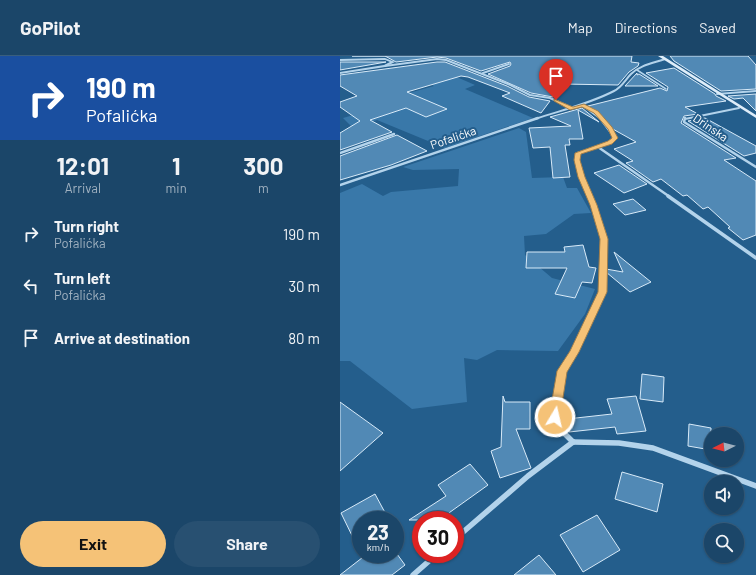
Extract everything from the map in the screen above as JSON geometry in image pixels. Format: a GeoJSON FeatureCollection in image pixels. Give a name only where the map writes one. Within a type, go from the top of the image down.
{"type":"FeatureCollection","features":[{"type":"Feature","properties":{"kind":"main road"},"geometry":{"type":"LineString","coordinates":[[660,56],[739,108],[756,117]]}},
{"type":"Feature","properties":{"kind":"street"},"geometry":{"type":"LineString","coordinates":[[340,60],[385,59],[393,62],[385,66]]}},
{"type":"Feature","properties":{"kind":"street"},"geometry":{"type":"LineString","coordinates":[[340,73],[442,59],[483,74],[530,95],[550,98],[572,108]]}},
{"type":"Feature","properties":{"kind":"street","name":"Pofalićka"},"geometry":{"type":"LineString","coordinates":[[340,185],[541,117],[582,105],[615,91],[643,66],[665,59]]}},
{"type":"Feature","properties":{"kind":"street"},"geometry":{"type":"LineString","coordinates":[[483,74],[509,64]]}},
{"type":"Feature","properties":{"kind":"street"},"geometry":{"type":"LineString","coordinates":[[717,94],[756,91]]}},
{"type":"Feature","properties":{"kind":"street"},"geometry":{"type":"LineString","coordinates":[[573,442],[560,429],[555,417],[562,371],[574,352],[602,292],[604,239],[577,160],[578,153],[581,151],[610,143],[615,138],[610,128],[596,112],[582,105]]}},
{"type":"Feature","properties":{"kind":"street","name":"Drinska"},"geometry":{"type":"LineString","coordinates":[[739,108],[696,115],[685,118],[684,122],[756,166]]}},
{"type":"Feature","properties":{"kind":"street"},"geometry":{"type":"LineString","coordinates":[[340,153],[394,134]]}},
{"type":"Feature","properties":{"kind":"street"},"geometry":{"type":"LineString","coordinates":[[598,147],[756,258]]}},
{"type":"Feature","properties":{"kind":"street"},"geometry":{"type":"LineString","coordinates":[[464,531],[528,476],[573,442],[619,443],[653,448],[756,486]]}},
{"type":"Feature","properties":{"kind":"street"},"geometry":{"type":"LineString","coordinates":[[413,575],[427,563]]}},
{"type":"Feature","properties":{"kind":"lane"},"geometry":{"type":"LineString","coordinates":[[637,70],[666,89]]}},
{"type":"Feature","properties":{"kind":"shaded area"},"geometry":{"type":"Polygon","coordinates":[[[452,75],[475,85],[465,89],[533,118],[445,148],[377,120],[353,128],[343,118],[371,110],[388,83],[409,93],[434,86],[424,80],[452,75]]]}},
{"type":"Feature","properties":{"kind":"shaded area"},"geometry":{"type":"Polygon","coordinates":[[[519,128],[526,132],[532,178],[563,177],[567,188],[577,188],[591,213],[574,214],[546,234],[524,236],[525,255],[552,278],[595,289],[585,314],[558,351],[497,350],[477,360],[464,358],[467,402],[412,409],[350,361],[340,361],[340,193],[362,184],[383,196],[391,192],[458,186],[459,169],[413,170],[403,167],[519,128]]]}},
{"type":"Feature","properties":{"kind":"building"},"geometry":{"type":"Polygon","coordinates":[[[385,56],[632,56],[631,62],[639,63],[638,66],[629,72],[618,85],[562,84],[553,97],[531,93],[488,74],[510,66],[510,62],[481,71],[446,58],[437,57],[396,62],[385,56]]]}},
{"type":"Feature","properties":{"kind":"building"},"geometry":{"type":"Polygon","coordinates":[[[670,56],[748,56],[756,65],[756,89],[721,91],[674,61],[670,56]]]}},
{"type":"Feature","properties":{"kind":"building"},"geometry":{"type":"Polygon","coordinates":[[[340,62],[386,62],[340,70],[340,62]]]}},
{"type":"Feature","properties":{"kind":"building"},"geometry":{"type":"Polygon","coordinates":[[[445,62],[507,86],[529,97],[550,101],[541,113],[502,96],[510,93],[468,77],[461,76],[407,92],[447,109],[426,117],[406,108],[370,120],[392,132],[340,150],[340,133],[360,121],[340,107],[340,102],[357,96],[340,86],[340,75],[445,62]]]}},
{"type":"Feature","properties":{"kind":"building"},"geometry":{"type":"Polygon","coordinates":[[[674,68],[726,101],[685,107],[698,114],[684,116],[681,123],[736,158],[724,160],[756,181],[756,235],[743,240],[728,228],[730,227],[708,207],[703,209],[687,195],[683,196],[661,179],[653,182],[626,163],[633,161],[614,149],[636,142],[611,128],[602,116],[588,106],[660,88],[667,91],[668,87],[646,73],[674,68]]]}},
{"type":"Feature","properties":{"kind":"building"},"geometry":{"type":"Polygon","coordinates":[[[637,73],[637,75],[639,74],[658,86],[625,86],[637,73]]]}},
{"type":"Feature","properties":{"kind":"building"},"geometry":{"type":"Polygon","coordinates":[[[756,94],[756,111],[743,98],[734,99],[728,96],[756,94]]]}},
{"type":"Feature","properties":{"kind":"building"},"geometry":{"type":"Polygon","coordinates":[[[582,108],[599,122],[578,110],[583,139],[569,139],[570,145],[565,145],[570,177],[553,178],[550,147],[533,148],[529,128],[571,126],[550,117],[582,108]]]}},
{"type":"Feature","properties":{"kind":"building"},"geometry":{"type":"Polygon","coordinates":[[[705,118],[756,146],[756,153],[744,156],[688,121],[705,118]]]}},
{"type":"Feature","properties":{"kind":"building"},"geometry":{"type":"Polygon","coordinates":[[[397,135],[427,151],[391,165],[340,180],[340,156],[397,135]]]}},
{"type":"Feature","properties":{"kind":"building"},"geometry":{"type":"Polygon","coordinates":[[[619,165],[647,184],[624,193],[594,173],[619,165]]]}},
{"type":"Feature","properties":{"kind":"building"},"geometry":{"type":"Polygon","coordinates":[[[633,199],[646,210],[625,215],[613,204],[633,199]]]}},
{"type":"Feature","properties":{"kind":"building"},"geometry":{"type":"Polygon","coordinates":[[[583,245],[589,267],[596,268],[592,283],[582,282],[575,298],[555,294],[567,268],[526,268],[527,252],[565,252],[564,247],[583,245]]]}},
{"type":"Feature","properties":{"kind":"building"},"geometry":{"type":"Polygon","coordinates":[[[614,252],[651,282],[630,292],[606,272],[606,269],[623,272],[614,252]]]}},
{"type":"Feature","properties":{"kind":"building"},"geometry":{"type":"Polygon","coordinates":[[[642,374],[664,377],[663,402],[640,399],[642,374]]]}},
{"type":"Feature","properties":{"kind":"building"},"geometry":{"type":"Polygon","coordinates":[[[503,396],[505,402],[530,402],[530,429],[516,429],[531,468],[500,478],[491,451],[501,447],[503,396]]]}},
{"type":"Feature","properties":{"kind":"building"},"geometry":{"type":"Polygon","coordinates":[[[636,396],[646,431],[617,434],[615,427],[569,432],[567,419],[612,414],[607,399],[636,396]]]}},
{"type":"Feature","properties":{"kind":"building"},"geometry":{"type":"Polygon","coordinates":[[[340,402],[383,433],[340,471],[340,402]]]}},
{"type":"Feature","properties":{"kind":"building"},"geometry":{"type":"Polygon","coordinates":[[[689,424],[706,427],[704,427],[704,449],[688,446],[689,424]]]}},
{"type":"Feature","properties":{"kind":"building"},"geometry":{"type":"Polygon","coordinates":[[[470,464],[488,485],[452,511],[423,511],[446,496],[438,485],[470,464]]]}},
{"type":"Feature","properties":{"kind":"building"},"geometry":{"type":"Polygon","coordinates":[[[622,472],[663,484],[657,512],[615,499],[622,472]]]}},
{"type":"Feature","properties":{"kind":"building"},"geometry":{"type":"Polygon","coordinates":[[[375,494],[384,511],[352,511],[352,536],[341,513],[375,494]]]}},
{"type":"Feature","properties":{"kind":"building"},"geometry":{"type":"Polygon","coordinates":[[[597,515],[620,550],[583,572],[560,535],[597,515]]]}},
{"type":"Feature","properties":{"kind":"building"},"geometry":{"type":"Polygon","coordinates":[[[539,555],[556,575],[514,575],[539,555]]]}},
{"type":"Feature","properties":{"kind":"building"},"geometry":{"type":"Polygon","coordinates":[[[355,563],[404,563],[405,565],[392,575],[340,575],[355,563]]]}},
{"type":"Feature","properties":{"kind":"route"},"geometry":{"type":"LineString","coordinates":[[555,417],[562,371],[574,352],[602,292],[604,239],[593,205],[581,177],[577,160],[578,153],[610,143],[615,138],[610,128],[596,112],[582,105],[572,108],[556,100]]}}]}
